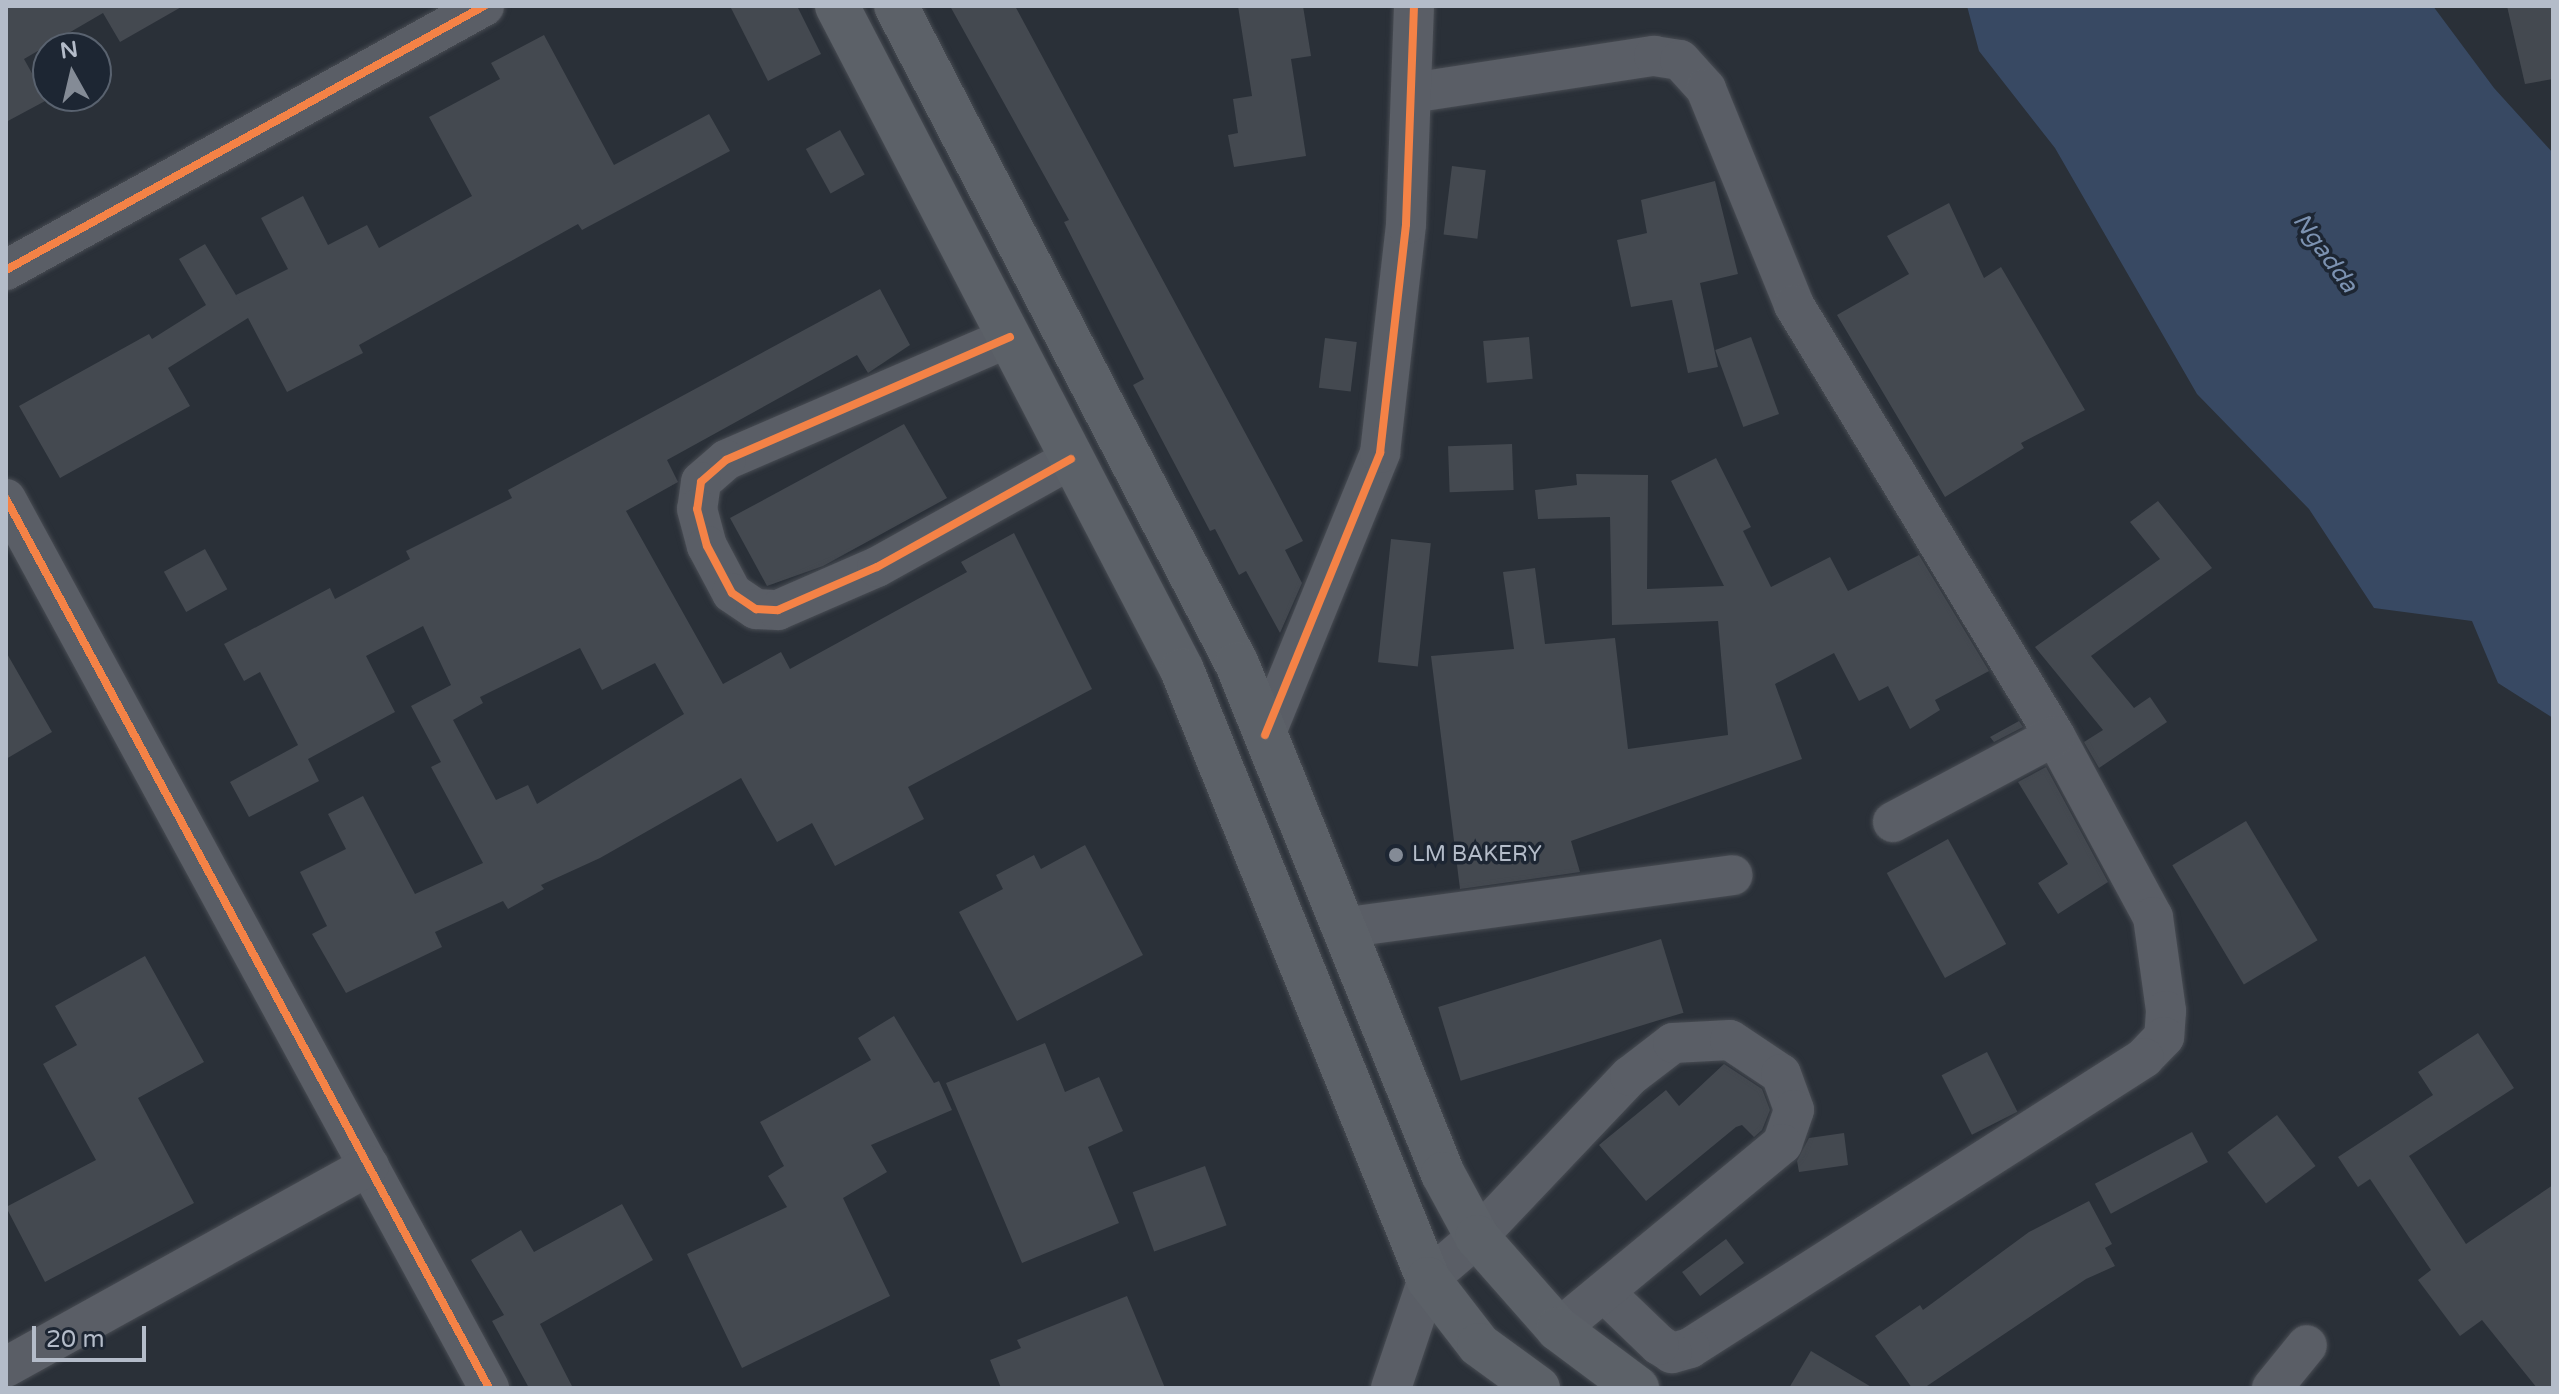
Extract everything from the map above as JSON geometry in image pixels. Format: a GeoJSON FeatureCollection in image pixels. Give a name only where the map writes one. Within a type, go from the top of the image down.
{"type":"FeatureCollection","features":[{"type":"Feature","properties":{"kind":"main road"},"geometry":{"type":"LineString","coordinates":[[837,6],[1182,670],[1428,1279],[1479,1345],[1538,1388]]}},
{"type":"Feature","properties":{"kind":"main road"},"geometry":{"type":"LineString","coordinates":[[896,6],[1237,664],[1443,1174],[1477,1237],[1558,1329],[1637,1388]]}},
{"type":"Feature","properties":{"kind":"street"},"geometry":{"type":"LineString","coordinates":[[6,270],[484,6]]}},
{"type":"Feature","properties":{"kind":"street"},"geometry":{"type":"LineString","coordinates":[[1265,735],[1380,453],[1406,224],[1414,6]]}},
{"type":"Feature","properties":{"kind":"street"},"geometry":{"type":"LineString","coordinates":[[1411,93],[1654,56],[1680,60],[1706,89],[1794,305],[2055,736],[2153,917],[2166,1011],[2164,1037],[2144,1058],[1690,1348],[1672,1353],[1659,1345],[1604,1292]]}},
{"type":"Feature","properties":{"kind":"street"},"geometry":{"type":"LineString","coordinates":[[1010,337],[726,460],[701,482],[697,509],[707,546],[732,593],[756,609],[778,610],[877,567],[1071,459]]}},
{"type":"Feature","properties":{"kind":"street"},"geometry":{"type":"LineString","coordinates":[[6,499],[489,1388]]}},
{"type":"Feature","properties":{"kind":"street"},"geometry":{"type":"LineString","coordinates":[[1893,822],[2055,736]]}},
{"type":"Feature","properties":{"kind":"street"},"geometry":{"type":"LineString","coordinates":[[1342,928],[1732,875]]}},
{"type":"Feature","properties":{"kind":"street"},"geometry":{"type":"LineString","coordinates":[[1391,1388],[1428,1279],[1477,1237],[1630,1076],[1673,1043],[1730,1040],[1781,1074],[1794,1110],[1782,1144],[1558,1329]]}},
{"type":"Feature","properties":{"kind":"street"},"geometry":{"type":"LineString","coordinates":[[6,1367],[369,1166]]}},
{"type":"Feature","properties":{"kind":"street"},"geometry":{"type":"LineString","coordinates":[[2272,1388],[2307,1345]]}},
{"type":"Feature","properties":{"kind":"water","name":"Ngadda"},"geometry":{"type":"Polygon","coordinates":[[[1967,6],[2433,6],[2494,88],[2553,153],[2553,718],[2498,683],[2472,621],[2374,608],[2309,509],[2197,394],[2055,148],[1979,51],[1967,6]]]}},
{"type":"Feature","properties":{"kind":"building"},"geometry":{"type":"Polygon","coordinates":[[[6,6],[183,6],[120,42],[103,13],[70,32],[32,32],[32,54],[24,59],[32,73],[32,108],[6,122],[6,6]]]}},
{"type":"Feature","properties":{"kind":"building"},"geometry":{"type":"Polygon","coordinates":[[[730,6],[797,6],[821,54],[768,81],[730,6]]]}},
{"type":"Feature","properties":{"kind":"building"},"geometry":{"type":"Polygon","coordinates":[[[950,6],[1015,6],[1303,541],[1285,550],[1302,583],[1280,633],[1246,571],[1239,575],[1215,529],[1210,531],[1133,385],[1144,379],[1064,222],[1069,220],[950,6]]]}},
{"type":"Feature","properties":{"kind":"building"},"geometry":{"type":"Polygon","coordinates":[[[1238,6],[1303,6],[1311,56],[1291,59],[1306,156],[1234,167],[1228,135],[1238,133],[1233,99],[1252,96],[1238,6]]]}},
{"type":"Feature","properties":{"kind":"building"},"geometry":{"type":"Polygon","coordinates":[[[2507,6],[2553,6],[2553,79],[2525,84],[2507,6]]]}},
{"type":"Feature","properties":{"kind":"building"},"geometry":{"type":"Polygon","coordinates":[[[544,35],[614,165],[709,114],[730,151],[582,230],[578,224],[359,345],[363,353],[287,392],[248,318],[168,368],[190,406],[60,478],[19,406],[149,334],[152,339],[206,305],[179,259],[205,244],[242,305],[236,295],[288,269],[261,218],[303,196],[328,245],[367,225],[379,248],[472,196],[429,117],[500,79],[491,63],[544,35]]]}},
{"type":"Feature","properties":{"kind":"building"},"geometry":{"type":"Polygon","coordinates":[[[840,130],[865,175],[831,194],[806,149],[840,130]]]}},
{"type":"Feature","properties":{"kind":"building"},"geometry":{"type":"Polygon","coordinates":[[[1452,166],[1486,170],[1477,239],[1444,234],[1452,166]]]}},
{"type":"Feature","properties":{"kind":"building"},"geometry":{"type":"Polygon","coordinates":[[[1715,181],[1738,274],[1700,283],[1718,367],[1688,373],[1672,300],[1631,307],[1617,240],[1647,233],[1641,200],[1715,181]]]}},
{"type":"Feature","properties":{"kind":"building"},"geometry":{"type":"Polygon","coordinates":[[[1949,203],[1984,278],[2001,267],[2085,410],[2021,443],[2024,448],[1945,497],[1837,315],[1909,274],[1887,236],[1949,203]]]}},
{"type":"Feature","properties":{"kind":"building"},"geometry":{"type":"Polygon","coordinates":[[[880,289],[910,345],[868,373],[857,355],[667,460],[678,482],[626,511],[723,684],[781,652],[790,669],[967,572],[961,562],[1014,533],[1092,689],[908,787],[924,819],[835,866],[812,823],[777,842],[741,778],[600,858],[541,885],[544,889],[508,909],[503,901],[435,932],[442,947],[346,993],[312,934],[327,926],[300,872],[346,849],[328,814],[363,796],[415,894],[483,863],[431,767],[441,762],[411,706],[451,685],[423,626],[366,656],[395,712],[308,759],[319,781],[249,817],[230,782],[298,745],[260,672],[244,681],[224,644],[330,588],[335,599],[410,559],[406,551],[512,498],[508,490],[880,289]],[[580,648],[480,697],[483,703],[453,720],[496,800],[528,785],[537,804],[684,714],[655,663],[602,690],[580,648]]]}},
{"type":"Feature","properties":{"kind":"building"},"geometry":{"type":"Polygon","coordinates":[[[1529,337],[1533,379],[1487,383],[1483,341],[1529,337]]]}},
{"type":"Feature","properties":{"kind":"building"},"geometry":{"type":"Polygon","coordinates":[[[1751,337],[1779,414],[1743,427],[1715,350],[1751,337]]]}},
{"type":"Feature","properties":{"kind":"building"},"geometry":{"type":"Polygon","coordinates":[[[1325,338],[1357,342],[1351,392],[1319,388],[1325,338]]]}},
{"type":"Feature","properties":{"kind":"building"},"geometry":{"type":"Polygon","coordinates":[[[904,424],[947,498],[823,566],[767,586],[730,518],[904,424]]]}},
{"type":"Feature","properties":{"kind":"building"},"geometry":{"type":"Polygon","coordinates":[[[1512,444],[1514,490],[1450,492],[1448,446],[1512,444]]]}},
{"type":"Feature","properties":{"kind":"building"},"geometry":{"type":"Polygon","coordinates":[[[1716,458],[1751,527],[1743,531],[1771,587],[1830,557],[1848,591],[1919,555],[1989,671],[1935,700],[1940,710],[1910,729],[1888,686],[1859,701],[1834,653],[1775,684],[1802,759],[1571,841],[1580,872],[1460,889],[1431,656],[1514,649],[1503,572],[1535,568],[1545,644],[1615,638],[1628,749],[1728,735],[1718,621],[1612,625],[1610,517],[1538,519],[1535,490],[1577,485],[1576,474],[1648,475],[1647,589],[1724,586],[1671,481],[1716,458]]]}},
{"type":"Feature","properties":{"kind":"building"},"geometry":{"type":"Polygon","coordinates":[[[2158,501],[2212,568],[2091,656],[2134,708],[2150,697],[2167,722],[2099,768],[2084,742],[2103,730],[2035,647],[2160,559],[2130,522],[2158,501]]]}},
{"type":"Feature","properties":{"kind":"building"},"geometry":{"type":"Polygon","coordinates":[[[1391,539],[1431,543],[1418,667],[1378,662],[1391,539]]]}},
{"type":"Feature","properties":{"kind":"building"},"geometry":{"type":"Polygon","coordinates":[[[205,549],[227,589],[186,612],[164,572],[205,549]]]}},
{"type":"Feature","properties":{"kind":"building"},"geometry":{"type":"Polygon","coordinates":[[[6,652],[52,732],[6,759],[6,652]]]}},
{"type":"Feature","properties":{"kind":"building"},"geometry":{"type":"Polygon","coordinates":[[[2019,721],[2023,727],[1994,742],[1990,737],[2019,721]]]}},
{"type":"Feature","properties":{"kind":"building"},"geometry":{"type":"Polygon","coordinates":[[[2046,767],[2108,882],[2058,914],[2038,883],[2068,864],[2018,782],[2046,767]]]}},
{"type":"Feature","properties":{"kind":"building"},"geometry":{"type":"Polygon","coordinates":[[[2246,821],[2318,940],[2244,984],[2172,865],[2246,821]]]}},
{"type":"Feature","properties":{"kind":"building"},"geometry":{"type":"Polygon","coordinates":[[[1948,839],[2006,944],[1945,978],[1887,873],[1948,839]]]}},
{"type":"Feature","properties":{"kind":"building"},"geometry":{"type":"Polygon","coordinates":[[[1085,845],[1143,955],[1017,1021],[959,912],[1003,889],[996,875],[1034,855],[1041,869],[1085,845]]]}},
{"type":"Feature","properties":{"kind":"building"},"geometry":{"type":"Polygon","coordinates":[[[1661,939],[1684,1013],[1461,1081],[1438,1007],[1661,939]]]}},
{"type":"Feature","properties":{"kind":"building"},"geometry":{"type":"Polygon","coordinates":[[[145,956],[204,1062],[138,1098],[194,1203],[45,1282],[6,1207],[96,1160],[43,1064],[77,1045],[55,1006],[145,956]]]}},
{"type":"Feature","properties":{"kind":"building"},"geometry":{"type":"Polygon","coordinates":[[[894,1016],[934,1083],[939,1081],[952,1110],[871,1145],[887,1172],[843,1198],[890,1296],[742,1368],[687,1254],[787,1207],[768,1176],[784,1166],[760,1122],[871,1060],[858,1038],[894,1016]]]}},
{"type":"Feature","properties":{"kind":"building"},"geometry":{"type":"Polygon","coordinates":[[[2478,1033],[2514,1088],[2409,1156],[2466,1244],[2553,1185],[2553,1388],[2537,1388],[2482,1320],[2460,1336],[2418,1280],[2431,1270],[2370,1179],[2358,1187],[2338,1157],[2433,1095],[2418,1072],[2478,1033]]]}},
{"type":"Feature","properties":{"kind":"building"},"geometry":{"type":"Polygon","coordinates":[[[1045,1043],[1065,1092],[1099,1077],[1123,1131],[1088,1147],[1119,1223],[1022,1263],[946,1083],[1045,1043]]]}},
{"type":"Feature","properties":{"kind":"building"},"geometry":{"type":"Polygon","coordinates":[[[1987,1052],[2017,1112],[1972,1135],[1942,1075],[1987,1052]]]}},
{"type":"Feature","properties":{"kind":"building"},"geometry":{"type":"Polygon","coordinates":[[[1724,1064],[1762,1089],[1770,1110],[1762,1130],[1754,1137],[1742,1125],[1736,1127],[1646,1201],[1599,1145],[1666,1090],[1679,1106],[1724,1064]]]}},
{"type":"Feature","properties":{"kind":"building"},"geometry":{"type":"Polygon","coordinates":[[[2277,1115],[2316,1166],[2266,1203],[2227,1152],[2277,1115]]]}},
{"type":"Feature","properties":{"kind":"building"},"geometry":{"type":"Polygon","coordinates":[[[2192,1132],[2208,1162],[2111,1214],[2095,1184],[2192,1132]]]}},
{"type":"Feature","properties":{"kind":"building"},"geometry":{"type":"Polygon","coordinates":[[[1844,1133],[1848,1165],[1799,1172],[1797,1161],[1809,1138],[1844,1133]]]}},
{"type":"Feature","properties":{"kind":"building"},"geometry":{"type":"Polygon","coordinates":[[[1205,1166],[1227,1225],[1154,1252],[1133,1192],[1205,1166]]]}},
{"type":"Feature","properties":{"kind":"building"},"geometry":{"type":"Polygon","coordinates":[[[2089,1201],[2112,1244],[2105,1248],[2115,1266],[2086,1279],[1924,1388],[1912,1388],[1875,1336],[1920,1305],[1923,1310],[2029,1232],[2089,1201]]]}},
{"type":"Feature","properties":{"kind":"building"},"geometry":{"type":"Polygon","coordinates":[[[622,1204],[653,1260],[540,1324],[573,1388],[529,1388],[492,1321],[504,1315],[471,1260],[521,1230],[534,1252],[622,1204]]]}},
{"type":"Feature","properties":{"kind":"building"},"geometry":{"type":"Polygon","coordinates":[[[1726,1239],[1744,1263],[1700,1296],[1682,1272],[1726,1239]]]}},
{"type":"Feature","properties":{"kind":"building"},"geometry":{"type":"Polygon","coordinates":[[[1127,1296],[1165,1388],[1001,1388],[990,1360],[1021,1348],[1017,1340],[1127,1296]]]}},
{"type":"Feature","properties":{"kind":"building"},"geometry":{"type":"Polygon","coordinates":[[[1811,1351],[1873,1388],[1789,1388],[1811,1351]]]}},
{"type":"Feature","properties":{"kind":"cycle path"},"geometry":{"type":"LineString","coordinates":[[6,270],[484,6]]}},
{"type":"Feature","properties":{"kind":"cycle path"},"geometry":{"type":"LineString","coordinates":[[1265,735],[1380,453],[1406,224],[1414,6]]}},
{"type":"Feature","properties":{"kind":"cycle path"},"geometry":{"type":"LineString","coordinates":[[1010,337],[726,460],[701,482],[697,509],[707,546],[732,593],[756,609],[778,610],[877,567],[1071,459]]}},
{"type":"Feature","properties":{"kind":"cycle path"},"geometry":{"type":"LineString","coordinates":[[6,499],[489,1388]]}},
{"type":"Feature","properties":{"kind":"place","name":"LM BAKERY"},"geometry":{"type":"Point","coordinates":[1396,855]}}]}
